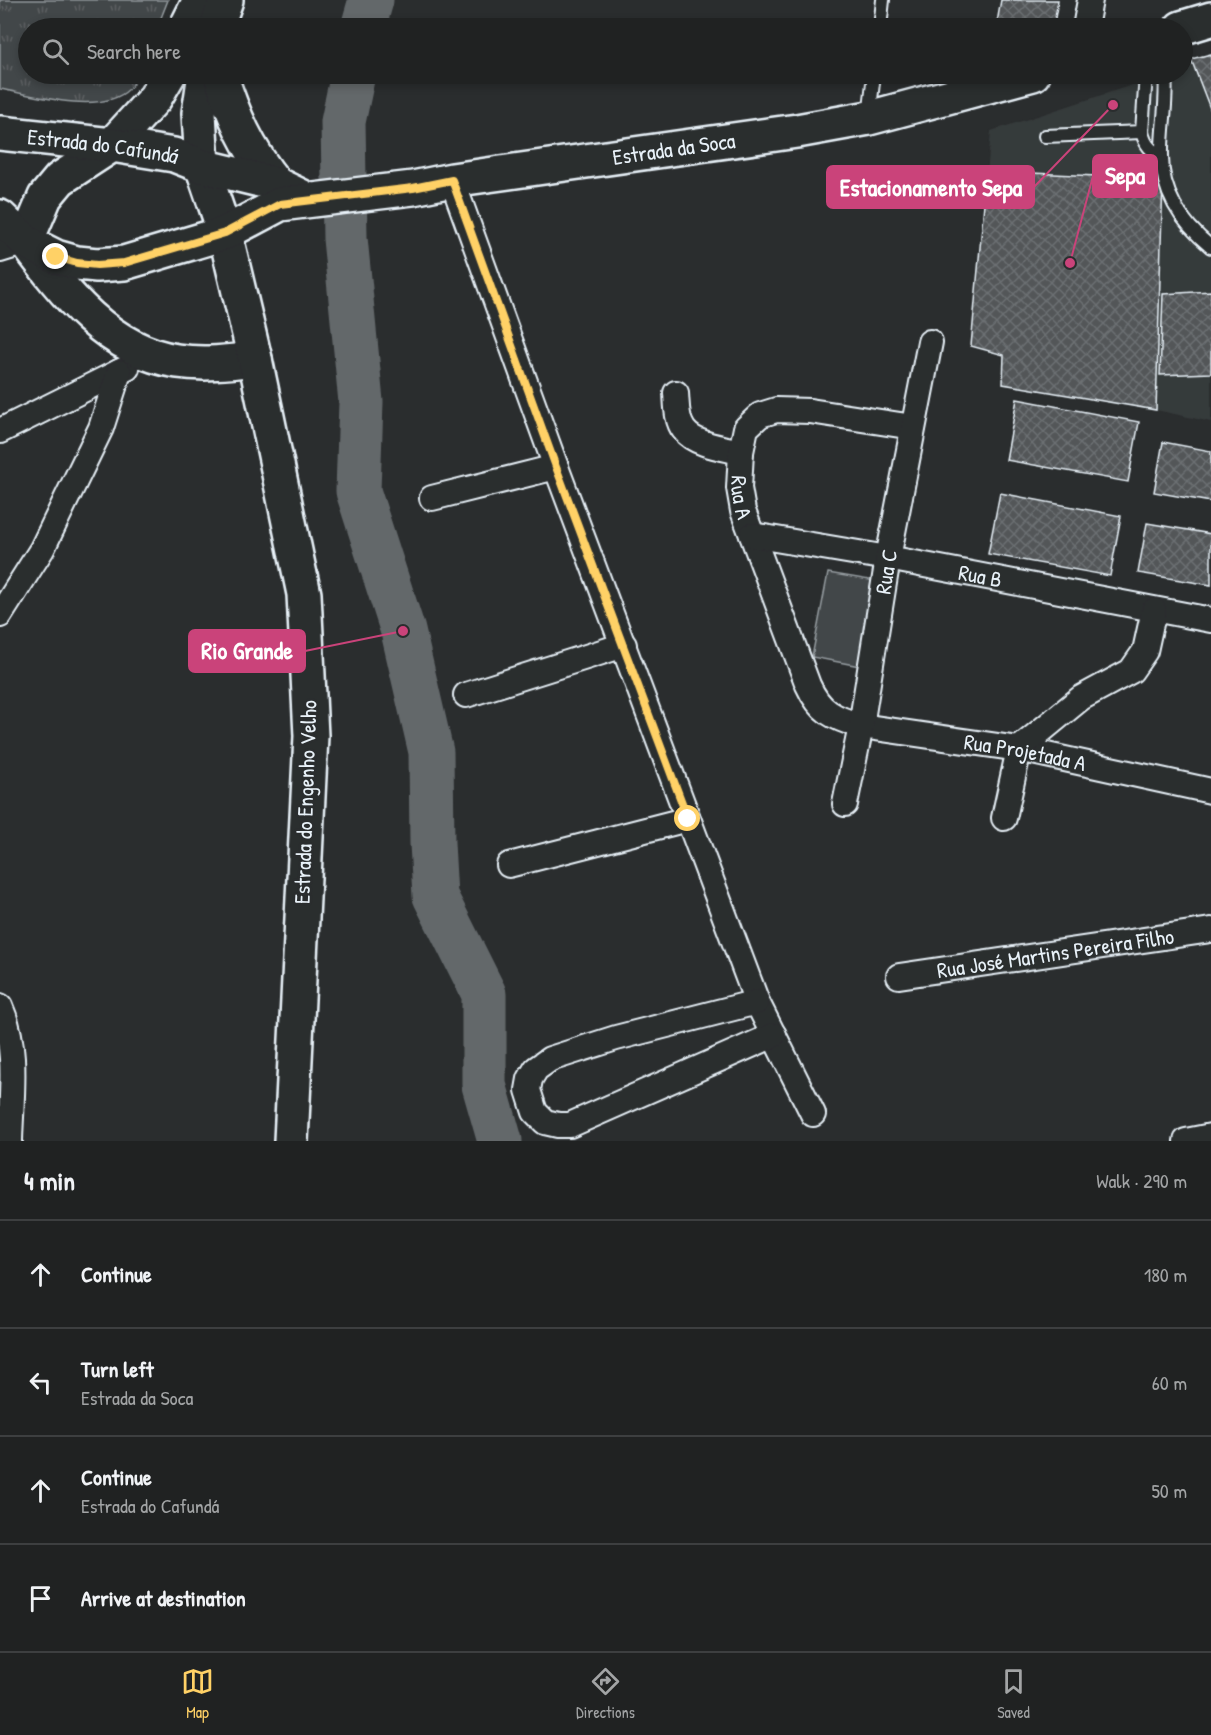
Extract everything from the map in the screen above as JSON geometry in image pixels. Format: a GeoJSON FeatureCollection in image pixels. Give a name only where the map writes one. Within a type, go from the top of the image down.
{"type":"FeatureCollection","features":[{"type":"Feature","properties":{"kind":"street"},"geometry":{"type":"LineString","coordinates":[[191,18],[201,0]]}},
{"type":"Feature","properties":{"kind":"street"},"geometry":{"type":"LineString","coordinates":[[220,18],[226,0]]}},
{"type":"Feature","properties":{"kind":"street"},"geometry":{"type":"LineString","coordinates":[[1087,18],[1090,0]]}},
{"type":"Feature","properties":{"kind":"street"},"geometry":{"type":"LineString","coordinates":[[1193,24],[1211,19]]}},
{"type":"Feature","properties":{"kind":"street"},"geometry":{"type":"LineString","coordinates":[[13,246],[45,197],[60,179],[112,145],[155,98],[163,84]]}},
{"type":"Feature","properties":{"kind":"street","name":"Estrada do Engenho Velho"},"geometry":{"type":"LineString","coordinates":[[204,84],[199,122],[202,166],[225,233],[255,359],[304,594],[311,736],[291,1141]]}},
{"type":"Feature","properties":{"kind":"street"},"geometry":{"type":"LineString","coordinates":[[223,84],[231,110],[245,140],[276,184]]}},
{"type":"Feature","properties":{"kind":"street","name":"Estrada da Soca"},"geometry":{"type":"LineString","coordinates":[[225,233],[280,204],[413,188],[452,180],[797,131],[868,118],[996,84]]}},
{"type":"Feature","properties":{"kind":"street","name":"Estrada do Cafundá"},"geometry":{"type":"LineString","coordinates":[[0,133],[112,145],[174,155],[202,166]]}},
{"type":"Feature","properties":{"kind":"street"},"geometry":{"type":"LineString","coordinates":[[202,166],[276,184],[320,199]]}},
{"type":"Feature","properties":{"kind":"street"},"geometry":{"type":"LineString","coordinates":[[452,180],[556,467],[758,1002],[813,1114]]}},
{"type":"Feature","properties":{"kind":"street"},"geometry":{"type":"LineString","coordinates":[[0,217],[13,246],[53,278],[88,315],[119,339],[152,356],[178,362],[224,363],[255,359]]}},
{"type":"Feature","properties":{"kind":"street"},"geometry":{"type":"LineString","coordinates":[[13,246],[77,263],[97,265],[124,263],[225,233]]}},
{"type":"Feature","properties":{"kind":"street","name":"Rua C"},"geometry":{"type":"LineString","coordinates":[[845,804],[861,726],[888,558],[930,342]]}},
{"type":"Feature","properties":{"kind":"street"},"geometry":{"type":"LineString","coordinates":[[0,431],[152,356]]}},
{"type":"Feature","properties":{"kind":"street"},"geometry":{"type":"LineString","coordinates":[[0,615],[42,549],[101,428],[119,372]]}},
{"type":"Feature","properties":{"kind":"street"},"geometry":{"type":"LineString","coordinates":[[676,393],[677,412],[682,428],[703,442],[741,452]]}},
{"type":"Feature","properties":{"kind":"street","name":"Rua A"},"geometry":{"type":"LineString","coordinates":[[837,718],[823,709],[814,697],[743,511],[739,488],[741,452],[746,428],[760,415],[776,410],[810,411],[913,427]]}},
{"type":"Feature","properties":{"kind":"street"},"geometry":{"type":"LineString","coordinates":[[432,498],[556,467]]}},
{"type":"Feature","properties":{"kind":"street","name":"Rua B"},"geometry":{"type":"LineString","coordinates":[[752,535],[888,558],[1211,620]]}},
{"type":"Feature","properties":{"kind":"street"},"geometry":{"type":"LineString","coordinates":[[1004,818],[1019,748],[1081,698],[1131,671],[1145,651],[1154,610]]}},
{"type":"Feature","properties":{"kind":"street"},"geometry":{"type":"LineString","coordinates":[[466,695],[624,645]]}},
{"type":"Feature","properties":{"kind":"street","name":"Rua Projetada A"},"geometry":{"type":"LineString","coordinates":[[837,718],[861,726],[1019,748],[1211,791]]}},
{"type":"Feature","properties":{"kind":"street"},"geometry":{"type":"LineString","coordinates":[[509,865],[688,819]]}},
{"type":"Feature","properties":{"kind":"street","name":"Rua José Martins Pereira Filho"},"geometry":{"type":"LineString","coordinates":[[899,976],[1211,930]]}},
{"type":"Feature","properties":{"kind":"street"},"geometry":{"type":"LineString","coordinates":[[758,1002],[616,1038],[550,1059],[536,1069],[530,1079],[528,1090],[535,1112],[545,1122],[570,1125],[774,1035]]}},
{"type":"Feature","properties":{"kind":"street"},"geometry":{"type":"LineString","coordinates":[[0,1006],[6,1020],[12,1063],[9,1141]]}},
{"type":"Feature","properties":{"kind":"street"},"geometry":{"type":"LineString","coordinates":[[1186,1141],[1211,1136]]}},
{"type":"Feature","properties":{"kind":"lane"},"geometry":{"type":"LineString","coordinates":[[881,18],[883,0]]}},
{"type":"Feature","properties":{"kind":"lane"},"geometry":{"type":"LineString","coordinates":[[868,118],[873,84]]}},
{"type":"Feature","properties":{"kind":"lane"},"geometry":{"type":"LineString","coordinates":[[1145,84],[1142,132],[1144,142],[1150,150],[1162,158]]}},
{"type":"Feature","properties":{"kind":"lane"},"geometry":{"type":"LineString","coordinates":[[1166,84],[1162,158],[1170,199],[1193,232],[1211,247]]}},
{"type":"Feature","properties":{"kind":"lane"},"geometry":{"type":"LineString","coordinates":[[1045,136],[1142,132]]}},
{"type":"Feature","properties":{"kind":"shaded area"},"geometry":{"type":"Polygon","coordinates":[[[1211,53],[1211,422],[1156,410],[1003,384],[1004,355],[971,346],[991,131],[1135,84],[1193,84],[1193,58],[1211,53]]]}},
{"type":"Feature","properties":{"kind":"green space"},"geometry":{"type":"Polygon","coordinates":[[[0,0],[168,0],[161,18],[18,18],[18,84],[133,84],[117,97],[102,101],[67,101],[0,89],[0,0]]]}},
{"type":"Feature","properties":{"kind":"green space"},"geometry":{"type":"Polygon","coordinates":[[[828,573],[876,581],[860,666],[812,657],[828,573]]]}},
{"type":"Feature","properties":{"kind":"building"},"geometry":{"type":"Polygon","coordinates":[[[1001,0],[1058,0],[1055,18],[998,18],[1001,0]]]}},
{"type":"Feature","properties":{"kind":"building"},"geometry":{"type":"Polygon","coordinates":[[[1211,54],[1211,111],[1193,64],[1193,58],[1211,54]]]}},
{"type":"Feature","properties":{"kind":"building"},"geometry":{"type":"Polygon","coordinates":[[[987,171],[1163,179],[1156,410],[1003,384],[1004,355],[971,346],[987,171]]]}},
{"type":"Feature","properties":{"kind":"building"},"geometry":{"type":"Polygon","coordinates":[[[1211,291],[1211,373],[1160,375],[1163,294],[1211,291]]]}},
{"type":"Feature","properties":{"kind":"building"},"geometry":{"type":"Polygon","coordinates":[[[1017,399],[1139,422],[1128,482],[1006,460],[1017,399]]]}},
{"type":"Feature","properties":{"kind":"building"},"geometry":{"type":"Polygon","coordinates":[[[1163,442],[1211,451],[1211,502],[1154,492],[1163,442]]]}},
{"type":"Feature","properties":{"kind":"building"},"geometry":{"type":"Polygon","coordinates":[[[1000,493],[1121,516],[1110,576],[988,554],[1000,493]]]}},
{"type":"Feature","properties":{"kind":"building"},"geometry":{"type":"Polygon","coordinates":[[[1147,523],[1211,534],[1211,585],[1138,573],[1147,523]]]}},
{"type":"Feature","properties":{"kind":"waterway"},"geometry":{"type":"LineString","coordinates":[[366,18],[371,0]]}},
{"type":"Feature","properties":{"kind":"waterway"},"geometry":{"type":"LineString","coordinates":[[351,84],[343,122],[345,238],[361,402],[358,491],[403,631],[431,752],[435,896],[484,994],[484,1085],[500,1141]]}},
{"type":"Feature","properties":{"kind":"place","name":"Estacionamento Sepa"},"geometry":{"type":"Point","coordinates":[1113,105]}},
{"type":"Feature","properties":{"kind":"place","name":"Sepa"},"geometry":{"type":"Point","coordinates":[1070,263]}},
{"type":"Feature","properties":{"kind":"place","name":"Rio Grande"},"geometry":{"type":"Point","coordinates":[403,631]}},
{"type":"Feature","properties":{"kind":"route"},"geometry":{"type":"LineString","coordinates":[[56,257],[77,263],[97,265],[124,263],[225,233],[280,204],[413,188],[452,180],[556,467],[688,819]]}}]}
